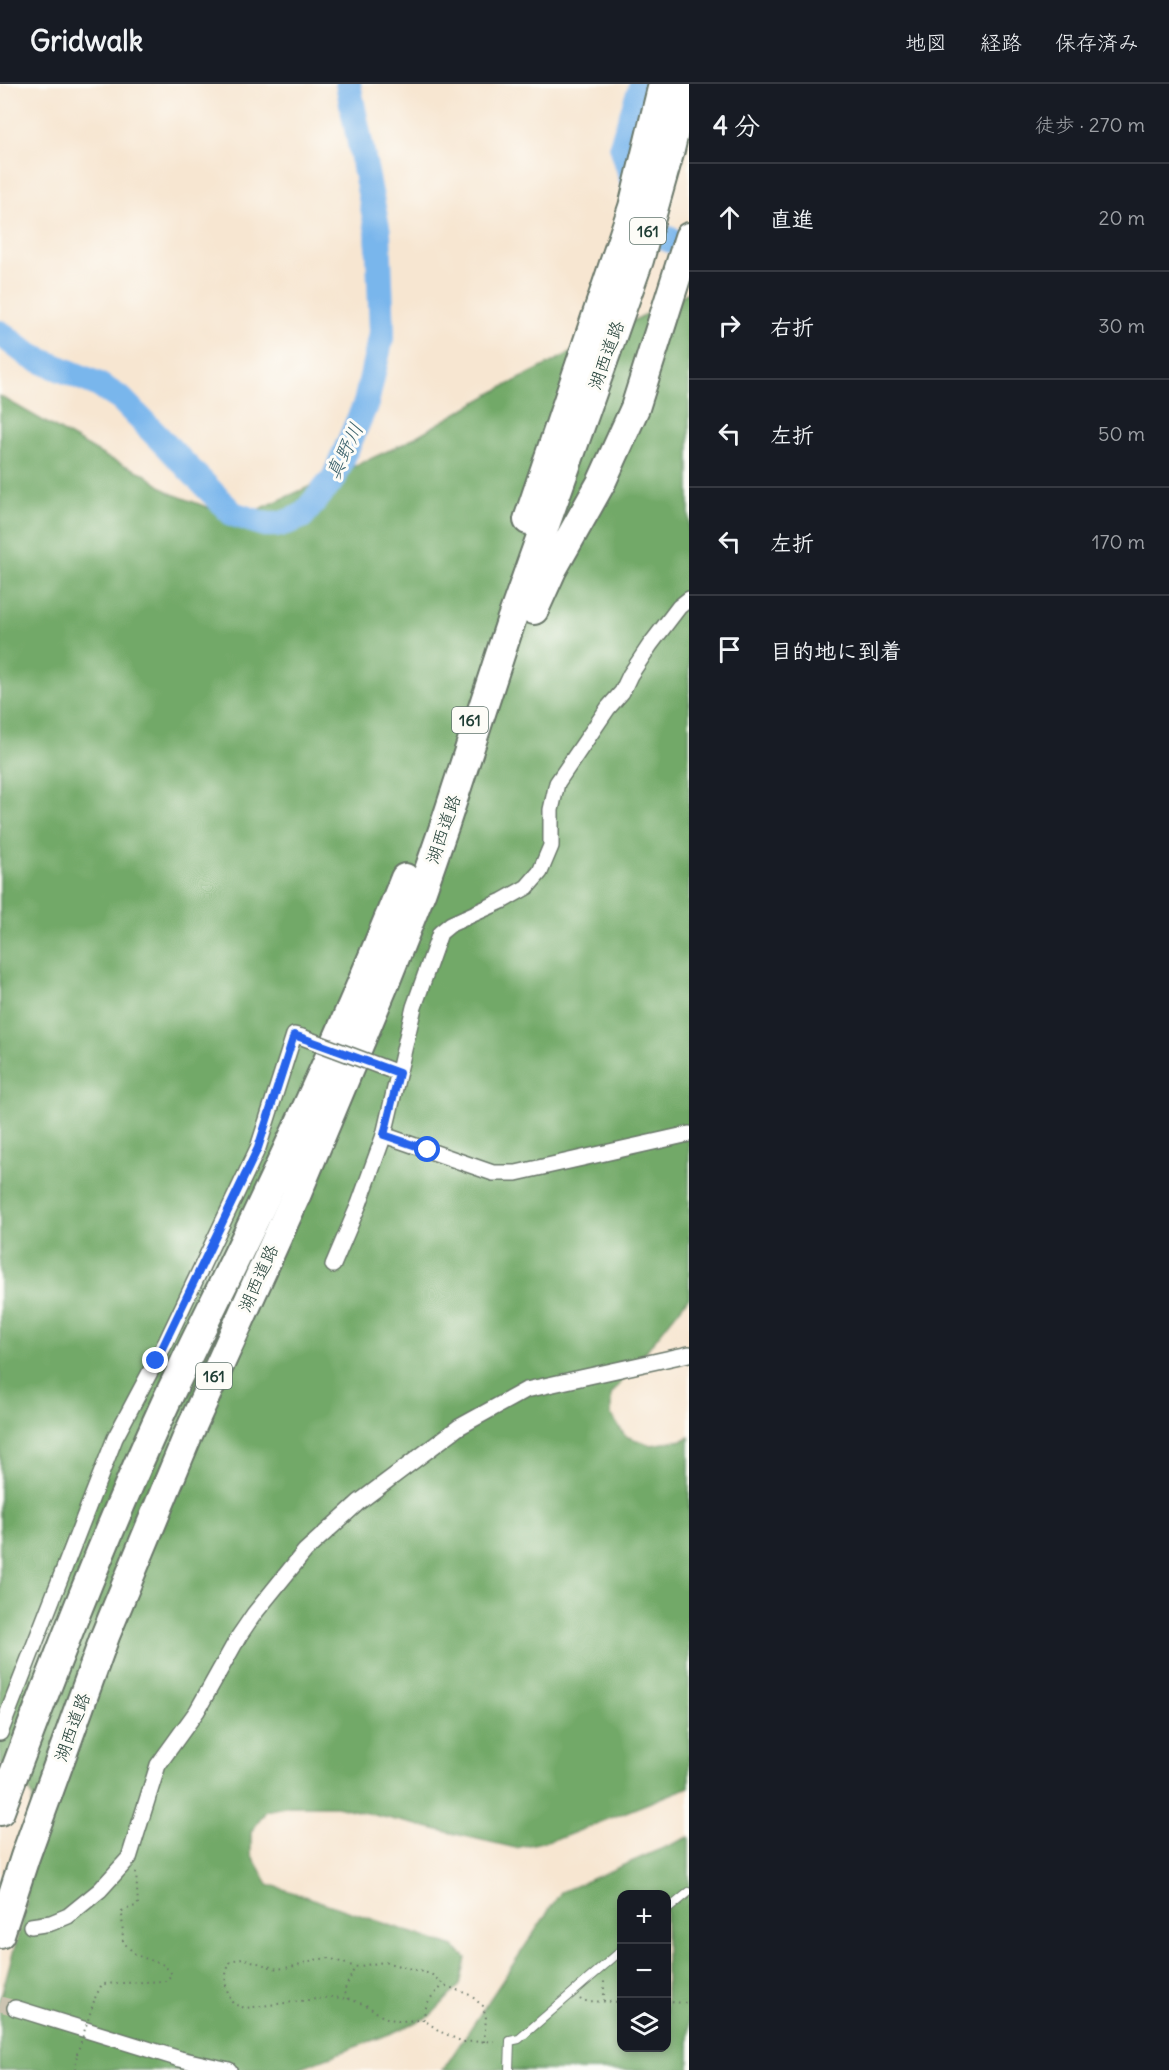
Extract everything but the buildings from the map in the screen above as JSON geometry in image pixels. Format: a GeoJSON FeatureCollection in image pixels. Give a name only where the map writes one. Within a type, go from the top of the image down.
{"type":"FeatureCollection","features":[{"type":"Feature","properties":{"kind":"highway"},"geometry":{"type":"LineString","coordinates":[[437,821],[492,633],[550,450],[590,370],[663,84]]}},
{"type":"Feature","properties":{"kind":"highway","name":"湖西道路"},"geometry":{"type":"LineString","coordinates":[[0,1934],[25,1857],[105,1636],[188,1435],[295,1198],[384,985],[437,821],[511,621],[590,370],[627,296],[655,209],[685,84]]}},
{"type":"Feature","properties":{"kind":"highway"},"geometry":{"type":"LineString","coordinates":[[437,821],[543,587],[601,483],[635,408],[689,237]]}},
{"type":"Feature","properties":{"kind":"highway","name":"湖西道路"},"geometry":{"type":"LineString","coordinates":[[0,1812],[98,1557],[166,1403],[251,1227],[437,821]]}},
{"type":"Feature","properties":{"kind":"street"},"geometry":{"type":"LineString","coordinates":[[333,1265],[359,1204],[384,1135],[395,1072],[414,1007],[440,933],[451,924],[502,901],[527,886],[540,872],[551,846],[551,810],[557,783],[608,708],[622,692],[630,675],[650,645],[689,599]]}},
{"type":"Feature","properties":{"kind":"street"},"geometry":{"type":"LineString","coordinates":[[0,1733],[115,1438],[166,1341],[258,1148],[294,1035],[395,1072]]}},
{"type":"Feature","properties":{"kind":"street"},"geometry":{"type":"LineString","coordinates":[[384,1135],[494,1173],[516,1173],[689,1134]]}},
{"type":"Feature","properties":{"kind":"street"},"geometry":{"type":"LineString","coordinates":[[31,1926],[51,1923],[68,1916],[100,1890],[129,1858],[158,1765],[197,1711],[239,1636],[305,1551],[359,1502],[459,1427],[526,1390],[689,1354]]}},
{"type":"Feature","properties":{"kind":"street"},"geometry":{"type":"LineString","coordinates":[[15,2008],[180,2060],[229,2070]]}},
{"type":"Feature","properties":{"kind":"lane"},"geometry":{"type":"LineString","coordinates":[[671,1907],[689,1892]]}},
{"type":"Feature","properties":{"kind":"lane"},"geometry":{"type":"LineString","coordinates":[[509,2070],[510,2041],[519,2039],[617,1954]]}},
{"type":"Feature","properties":{"kind":"path"},"geometry":{"type":"LineString","coordinates":[[75,2070],[77,2055],[95,1998],[102,1984],[166,1981],[172,1974],[164,1965],[135,1955],[123,1942],[122,1911],[138,1905],[136,1867],[129,1858]]}},
{"type":"Feature","properties":{"kind":"path"},"geometry":{"type":"LineString","coordinates":[[484,2042],[486,2018],[483,2006],[470,1995],[444,1985],[430,1974],[384,1962],[355,1967],[329,1958],[278,1969],[242,1958],[231,1961],[225,1973],[225,1989],[233,2004],[245,2008],[332,1997],[349,1999],[368,2006],[383,2017],[399,2021],[423,2020],[441,2032],[463,2042],[484,2042],[510,2041]]}},
{"type":"Feature","properties":{"kind":"path"},"geometry":{"type":"LineString","coordinates":[[604,1965],[604,2001]]}},
{"type":"Feature","properties":{"kind":"path"},"geometry":{"type":"LineString","coordinates":[[349,1999],[344,1991],[355,1967]]}},
{"type":"Feature","properties":{"kind":"path"},"geometry":{"type":"LineString","coordinates":[[423,2020],[424,2008],[433,1994],[444,1985]]}},
{"type":"Feature","properties":{"kind":"path"},"geometry":{"type":"LineString","coordinates":[[573,1993],[582,2001],[617,2002]]}},
{"type":"Feature","properties":{"kind":"path"},"geometry":{"type":"LineString","coordinates":[[671,2002],[689,2002]]}},
{"type":"Feature","properties":{"kind":"green space"},"geometry":{"type":"Polygon","coordinates":[[[689,292],[689,1297],[611,1395],[611,1415],[625,1436],[651,1445],[689,1437],[689,1787],[563,1837],[516,1848],[336,1806],[289,1806],[266,1811],[251,1832],[251,1854],[268,1884],[454,1947],[466,1958],[460,1985],[430,2016],[294,2070],[0,2070],[0,1999],[26,1907],[25,1857],[33,1797],[22,1777],[0,1763],[0,396],[108,458],[143,473],[170,493],[238,519],[403,444],[492,393],[689,292]]]}},
{"type":"Feature","properties":{"kind":"green space"},"geometry":{"type":"Polygon","coordinates":[[[689,1837],[689,2070],[443,2070],[561,1892],[689,1837]]]}},
{"type":"Feature","properties":{"kind":"waterway","name":"真野川"},"geometry":{"type":"LineString","coordinates":[[0,333],[30,356],[97,384],[121,399],[233,514],[264,524],[282,524],[302,516],[334,478],[366,403],[382,333],[378,232],[348,84]]}},
{"type":"Feature","properties":{"kind":"waterway","name":"真野川"},"geometry":{"type":"LineString","coordinates":[[642,84],[622,145],[647,231],[689,247]]}},
{"type":"Feature","properties":{"kind":"tunnel"},"geometry":{"type":"LineString","coordinates":[[0,2004],[15,2008]]}},
{"type":"Feature","properties":{"kind":"route"},"geometry":{"type":"LineString","coordinates":[[156,1361],[258,1148],[294,1035],[399,1073],[384,1135],[428,1150]]}}]}
